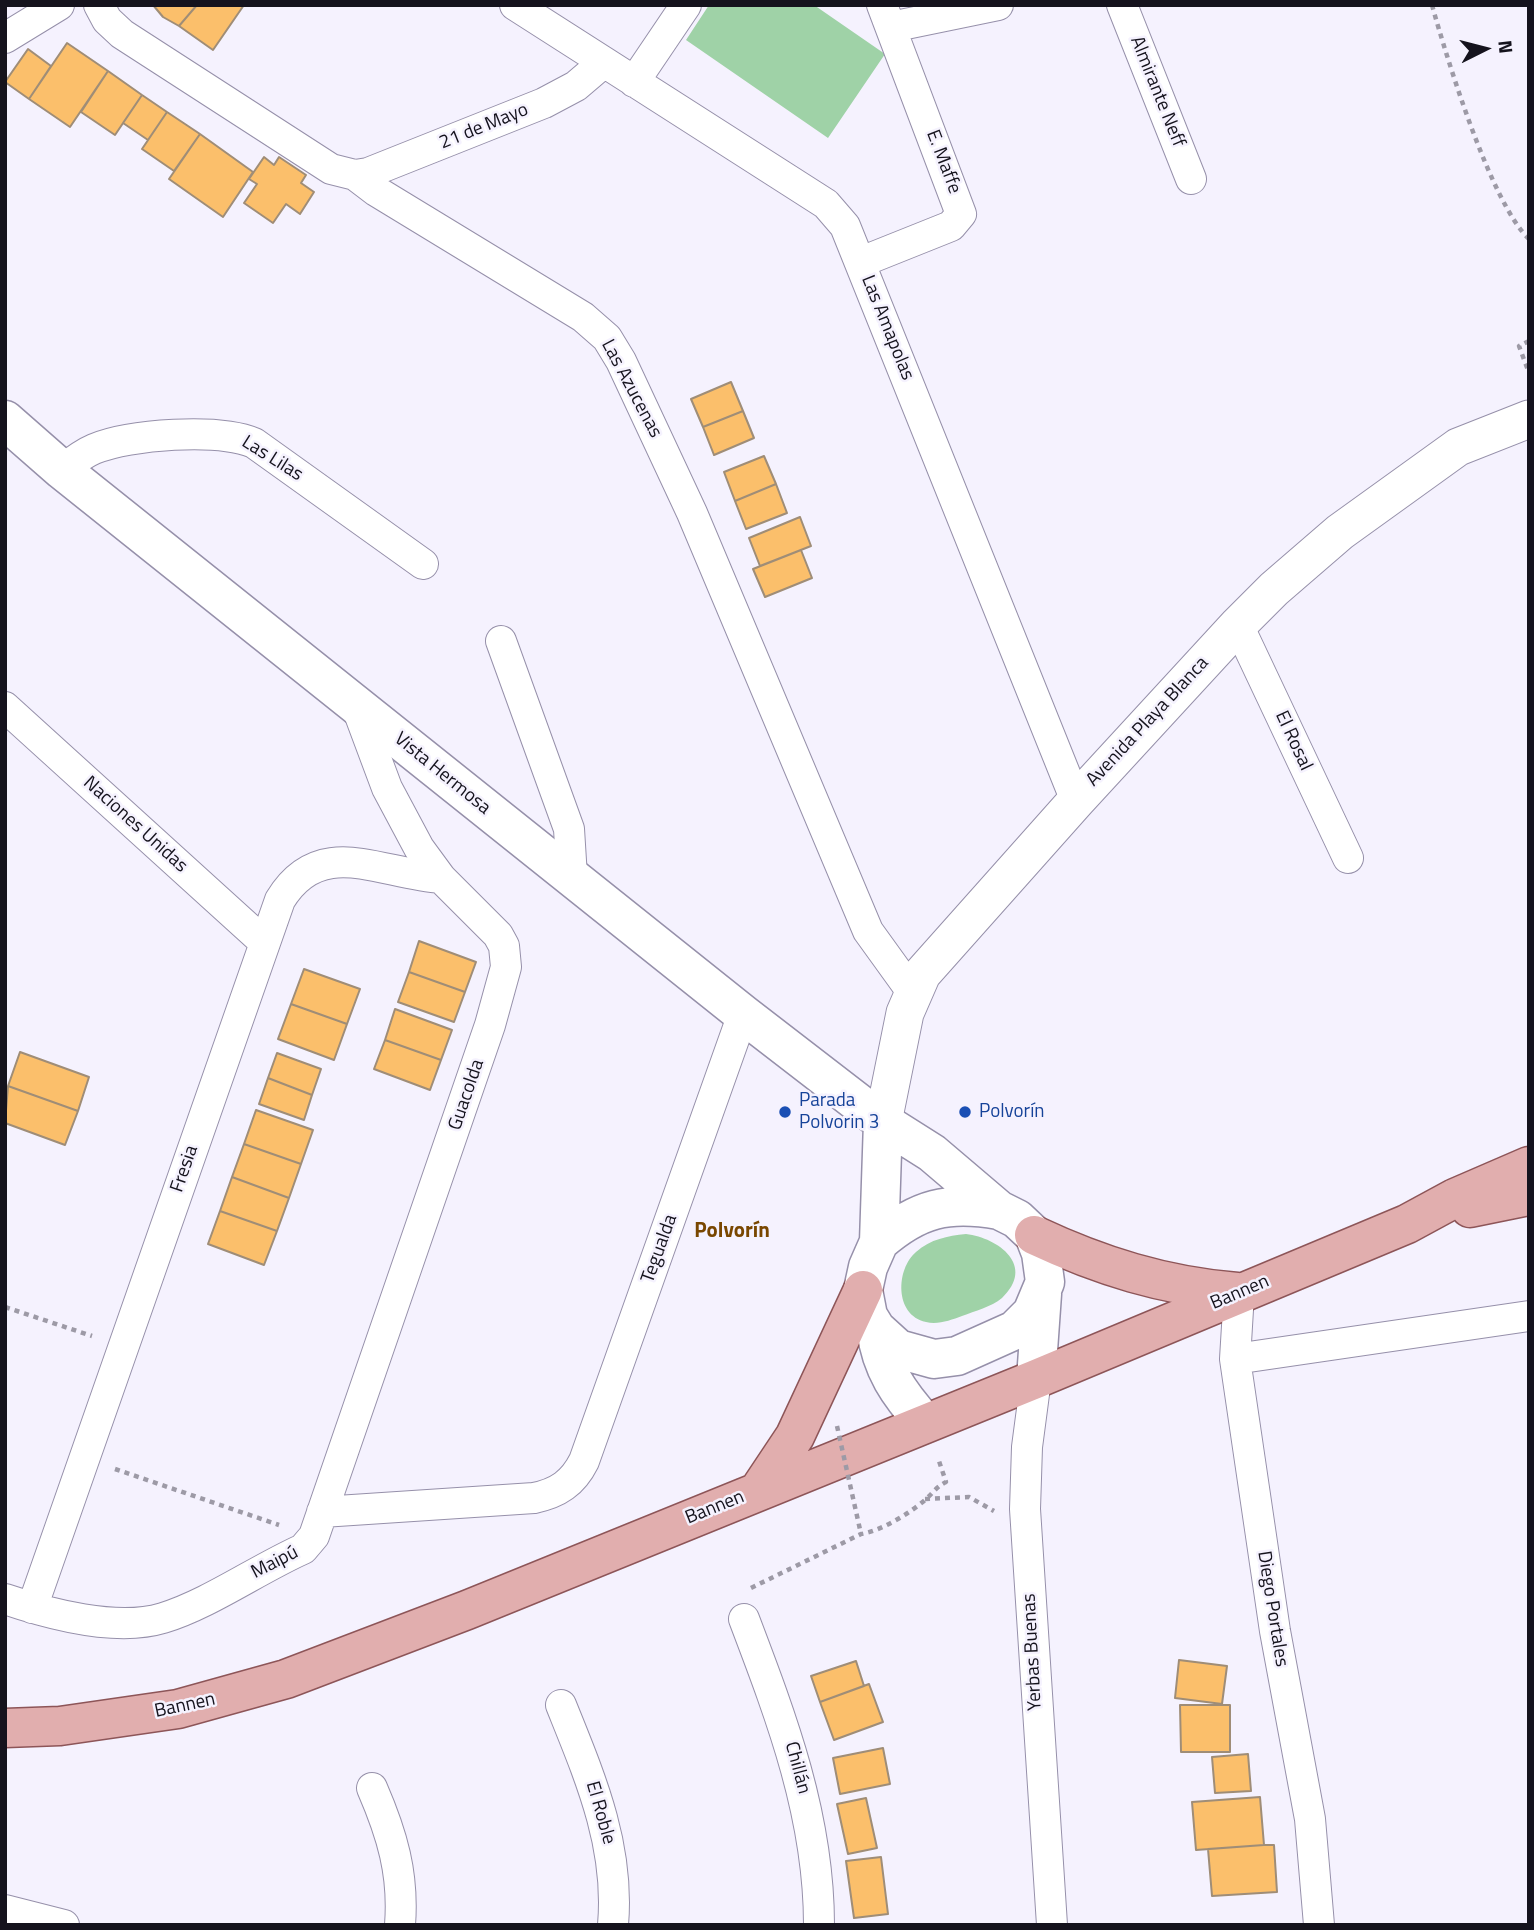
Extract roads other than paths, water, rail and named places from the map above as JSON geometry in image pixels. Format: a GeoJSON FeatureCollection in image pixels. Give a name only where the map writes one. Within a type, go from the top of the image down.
{"type":"FeatureCollection","features":[{"type":"Feature","properties":{"kind":"main road","name":"Vista Hermosa"},"geometry":{"type":"LineString","coordinates":[[5,420],[62,470],[743,1014],[883,1122],[932,1153],[999,1210],[1017,1219],[1034,1235]]}},
{"type":"Feature","properties":{"kind":"main road"},"geometry":{"type":"LineString","coordinates":[[759,1490],[795,1436],[863,1290],[879,1242],[883,1122]]}},
{"type":"Feature","properties":{"kind":"main road"},"geometry":{"type":"LineString","coordinates":[[1407,1224],[1455,1198],[1529,1166]]}},
{"type":"Feature","properties":{"kind":"main road"},"geometry":{"type":"LineString","coordinates":[[1407,1224],[1529,1196]]}},
{"type":"Feature","properties":{"kind":"main road","name":"Vista Hermosa"},"geometry":{"type":"LineString","coordinates":[[879,1242],[912,1217],[932,1210],[971,1205],[999,1210]]}},
{"type":"Feature","properties":{"kind":"main road","name":"Bannen"},"geometry":{"type":"LineString","coordinates":[[5,1728],[73,1724],[178,1709],[286,1679],[467,1610],[1036,1379],[1407,1224]]}},
{"type":"Feature","properties":{"kind":"main road"},"geometry":{"type":"LineString","coordinates":[[1034,1235],[1044,1268],[1036,1379]]}},
{"type":"Feature","properties":{"kind":"main road"},"geometry":{"type":"LineString","coordinates":[[1034,1235],[1082,1257],[1129,1274],[1165,1283],[1239,1293]]}},
{"type":"Feature","properties":{"kind":"main road"},"geometry":{"type":"LineString","coordinates":[[863,1290],[868,1315],[890,1344],[907,1354],[946,1359],[1015,1330],[1032,1313],[1042,1292]]}},
{"type":"Feature","properties":{"kind":"main road"},"geometry":{"type":"LineString","coordinates":[[876,1329],[878,1350],[888,1377],[925,1423]]}},
{"type":"Feature","properties":{"kind":"street"},"geometry":{"type":"LineString","coordinates":[[5,38],[59,5]]}},
{"type":"Feature","properties":{"kind":"street","name":"Las Azucenas"},"geometry":{"type":"LineString","coordinates":[[99,5],[107,20],[122,34],[331,169],[355,175],[376,191],[583,317],[614,349],[692,513],[868,932],[912,992]]}},
{"type":"Feature","properties":{"kind":"street","name":"Las Amapolas"},"geometry":{"type":"LineString","coordinates":[[515,5],[826,204],[845,226],[1076,801]]}},
{"type":"Feature","properties":{"kind":"street"},"geometry":{"type":"LineString","coordinates":[[634,82],[687,5]]}},
{"type":"Feature","properties":{"kind":"street"},"geometry":{"type":"LineString","coordinates":[[886,16],[998,5]]}},
{"type":"Feature","properties":{"kind":"street","name":"Almirante Neff"},"geometry":{"type":"LineString","coordinates":[[1122,5],[1191,179]]}},
{"type":"Feature","properties":{"kind":"street","name":"E. Maffe"},"geometry":{"type":"LineString","coordinates":[[861,262],[951,226],[961,214],[886,16]]}},
{"type":"Feature","properties":{"kind":"street","name":"21 de Mayo"},"geometry":{"type":"LineString","coordinates":[[355,175],[368,173],[544,103],[576,86],[603,63]]}},
{"type":"Feature","properties":{"kind":"street","name":"Avenida Playa Blanca"},"geometry":{"type":"LineString","coordinates":[[883,1122],[897,1044],[912,992],[931,962],[1076,801],[1238,625],[1274,589],[1340,532],[1423,470],[1482,435],[1529,419]]}},
{"type":"Feature","properties":{"kind":"street","name":"Las Lilas"},"geometry":{"type":"LineString","coordinates":[[62,470],[92,450],[108,444],[200,434],[231,435],[254,443],[423,564]]}},
{"type":"Feature","properties":{"kind":"street","name":"El Rosal"},"geometry":{"type":"LineString","coordinates":[[1238,625],[1348,858]]}},
{"type":"Feature","properties":{"kind":"street"},"geometry":{"type":"LineString","coordinates":[[500,641],[569,829],[572,877]]}},
{"type":"Feature","properties":{"kind":"street","name":"Guacolda"},"geometry":{"type":"LineString","coordinates":[[318,1524],[477,1066],[506,967],[504,946],[499,934],[442,878],[400,817],[356,705]]}},
{"type":"Feature","properties":{"kind":"street","name":"Naciones Unidas"},"geometry":{"type":"LineString","coordinates":[[5,707],[265,943]]}},
{"type":"Feature","properties":{"kind":"street","name":"Fresia"},"geometry":{"type":"LineString","coordinates":[[19,1603],[84,1458],[284,893],[299,875],[324,863],[350,862],[417,876],[442,878]]}},
{"type":"Feature","properties":{"kind":"street","name":"Tegualda"},"geometry":{"type":"LineString","coordinates":[[318,1524],[534,1498],[548,1495],[571,1482],[584,1461],[743,1014]]}},
{"type":"Feature","properties":{"kind":"street","name":"Diego Portales"},"geometry":{"type":"LineString","coordinates":[[1239,1293],[1235,1359],[1275,1632],[1310,1819],[1319,1925]]}},
{"type":"Feature","properties":{"kind":"street"},"geometry":{"type":"LineString","coordinates":[[1235,1359],[1528,1317]]}},
{"type":"Feature","properties":{"kind":"street","name":"Yerbas Buenas"},"geometry":{"type":"LineString","coordinates":[[1036,1379],[1027,1447],[1025,1509],[1052,1925]]}},
{"type":"Feature","properties":{"kind":"street","name":"Maipú"},"geometry":{"type":"LineString","coordinates":[[19,1603],[85,1619],[162,1618],[303,1549],[318,1524]]}},
{"type":"Feature","properties":{"kind":"street","name":"Chillán"},"geometry":{"type":"LineString","coordinates":[[744,1619],[782,1719],[804,1790],[813,1843],[819,1925]]}},
{"type":"Feature","properties":{"kind":"street","name":"El Roble"},"geometry":{"type":"LineString","coordinates":[[561,1705],[608,1836],[616,1893],[613,1925]]}},
{"type":"Feature","properties":{"kind":"street"},"geometry":{"type":"LineString","coordinates":[[372,1788],[398,1855],[401,1877],[400,1925]]}},
{"type":"Feature","properties":{"kind":"street"},"geometry":{"type":"LineString","coordinates":[[5,1910],[64,1925]]}},
{"type":"Feature","properties":{"kind":"place","name":"Parada Polvorin 3"},"geometry":{"type":"Point","coordinates":[785,1112]}},
{"type":"Feature","properties":{"kind":"place","name":"Polvorín"},"geometry":{"type":"Point","coordinates":[965,1112]}},
{"type":"Feature","properties":{"kind":"district","name":"Polvorín"},"geometry":{"type":"Point","coordinates":[732,1232]}}]}
